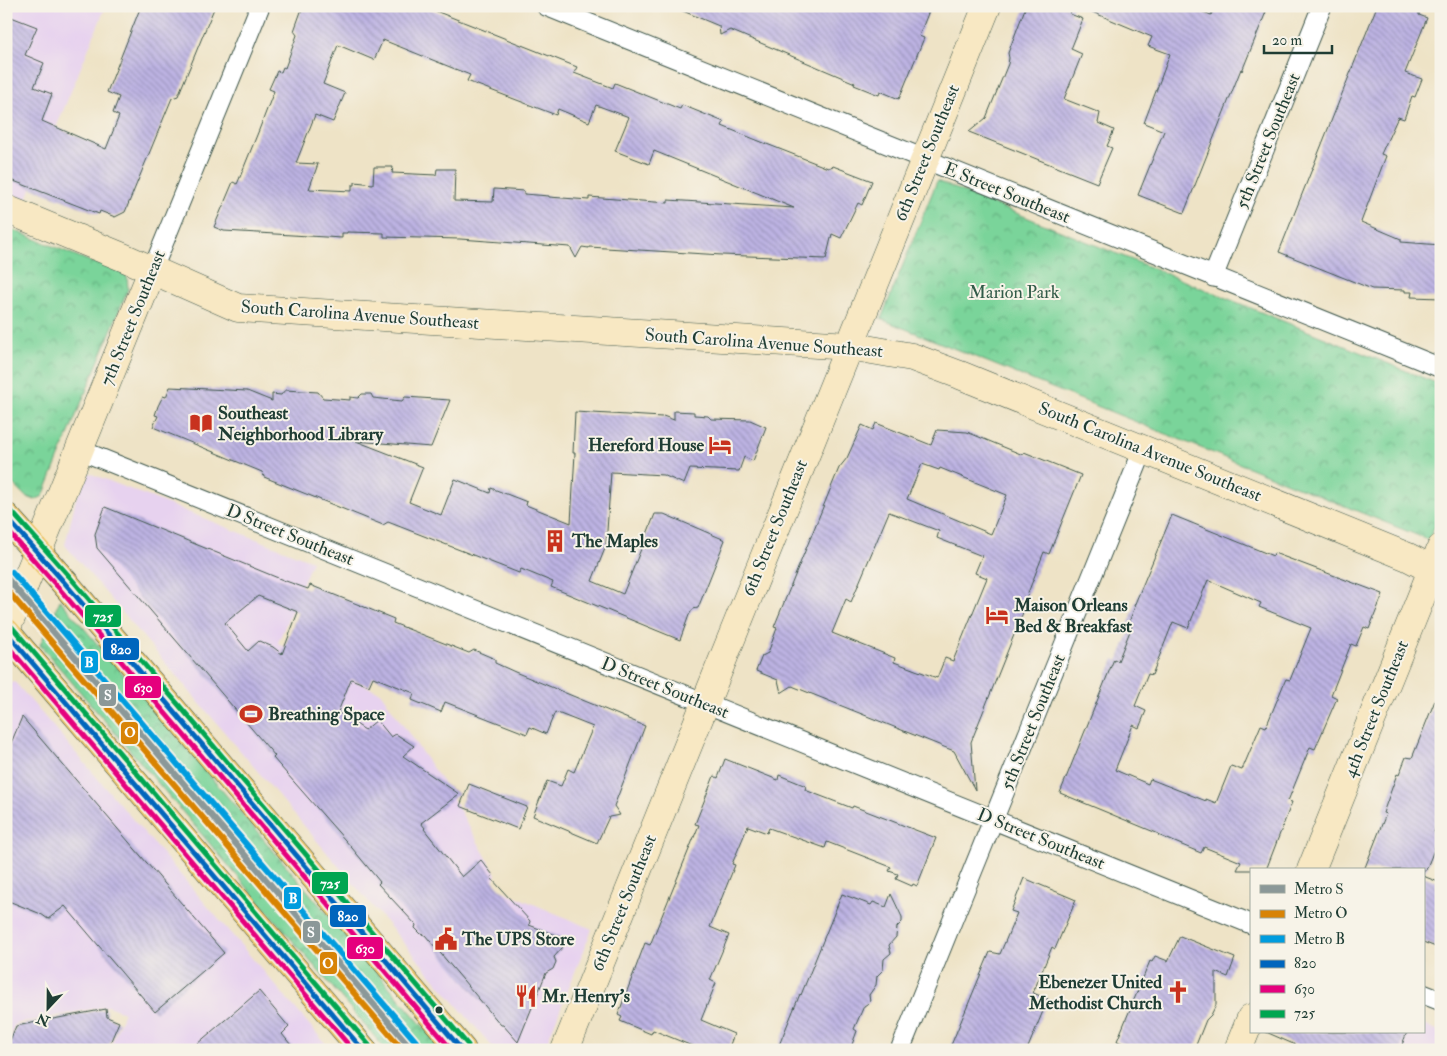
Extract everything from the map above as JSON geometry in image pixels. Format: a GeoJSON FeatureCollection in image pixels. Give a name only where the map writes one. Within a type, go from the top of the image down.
{"type":"FeatureCollection","features":[{"type":"Feature","properties":{"kind":"main road"},"geometry":{"type":"LineString","coordinates":[[6,517],[63,581],[462,1050]]}},
{"type":"Feature","properties":{"kind":"main road"},"geometry":{"type":"LineString","coordinates":[[6,631],[363,1050]]}},
{"type":"Feature","properties":{"kind":"street","name":"7th Street Southeast"},"geometry":{"type":"LineString","coordinates":[[6,631],[260,6]]}},
{"type":"Feature","properties":{"kind":"street","name":"E Street Southeast"},"geometry":{"type":"LineString","coordinates":[[546,6],[1441,368]]}},
{"type":"Feature","properties":{"kind":"street","name":"6th Street Southeast"},"geometry":{"type":"LineString","coordinates":[[564,1050],[987,6]]}},
{"type":"Feature","properties":{"kind":"street","name":"5th Street Southeast"},"geometry":{"type":"LineString","coordinates":[[1213,276],[1322,6]]}},
{"type":"Feature","properties":{"kind":"street"},"geometry":{"type":"LineString","coordinates":[[6,209],[152,271]]}},
{"type":"Feature","properties":{"kind":"street","name":"South Carolina Avenue Southeast"},"geometry":{"type":"LineString","coordinates":[[152,271],[238,308],[849,346],[912,357],[1400,554],[1438,564]]}},
{"type":"Feature","properties":{"kind":"street","name":"D Street Southeast"},"geometry":{"type":"LineString","coordinates":[[80,450],[1250,924]]}},
{"type":"Feature","properties":{"kind":"street","name":"5th Street Southeast"},"geometry":{"type":"LineString","coordinates":[[900,1050],[1143,450]]}},
{"type":"Feature","properties":{"kind":"street","name":"4th Street Southeast"},"geometry":{"type":"LineString","coordinates":[[1312,868],[1438,564]]}},
{"type":"Feature","properties":{"kind":"street"},"geometry":{"type":"LineString","coordinates":[[1424,994],[1441,1001]]}},
{"type":"Feature","properties":{"kind":"street"},"geometry":{"type":"LineString","coordinates":[[1238,1050],[1250,1020]]}},
{"type":"Feature","properties":{"kind":"shaded area"},"geometry":{"type":"Polygon","coordinates":[[[6,6],[106,6],[26,201],[6,194],[6,6]]]}},
{"type":"Feature","properties":{"kind":"shaded area"},"geometry":{"type":"Polygon","coordinates":[[[89,473],[312,561],[278,643],[309,662],[380,692],[448,790],[496,874],[491,886],[592,929],[544,1050],[495,1050],[65,545],[76,499],[89,473]]]}},
{"type":"Feature","properties":{"kind":"shaded area"},"geometry":{"type":"Polygon","coordinates":[[[14,681],[331,1050],[109,1050],[124,1012],[108,1006],[15,1024],[6,1045],[6,683],[14,681]]]}},
{"type":"Feature","properties":{"kind":"shaded area"},"geometry":{"type":"Polygon","coordinates":[[[1424,1024],[1441,1032],[1441,1050],[1400,1050],[1406,1034],[1424,1034],[1424,1024]]]}},
{"type":"Feature","properties":{"kind":"green space","name":"Marion Park"},"geometry":{"type":"Polygon","coordinates":[[[937,181],[1441,385],[1441,512],[1429,540],[881,319],[937,181]]]}},
{"type":"Feature","properties":{"kind":"green space"},"geometry":{"type":"Polygon","coordinates":[[[6,227],[94,263],[101,259],[124,271],[127,276],[128,289],[43,496],[35,500],[25,496],[6,477],[6,227]]]}},
{"type":"Feature","properties":{"kind":"green space"},"geometry":{"type":"Polygon","coordinates":[[[60,600],[443,1050],[386,1050],[40,645],[60,600]]]}},
{"type":"Feature","properties":{"kind":"building"},"geometry":{"type":"Polygon","coordinates":[[[141,6],[215,6],[178,96],[172,98],[125,212],[115,217],[100,211],[99,214],[6,178],[6,15],[37,27],[25,55],[44,63],[34,87],[52,94],[42,121],[106,149],[119,116],[113,113],[119,97],[107,92],[141,6]]]}},
{"type":"Feature","properties":{"kind":"building"},"geometry":{"type":"Polygon","coordinates":[[[303,6],[423,6],[577,67],[574,73],[613,88],[615,83],[680,109],[682,105],[724,122],[722,126],[759,141],[828,168],[833,166],[872,181],[862,205],[858,203],[841,238],[832,234],[826,259],[589,247],[582,247],[576,258],[570,247],[460,239],[384,237],[384,233],[347,232],[342,233],[342,238],[224,231],[214,227],[233,182],[237,184],[238,182],[259,130],[274,91],[269,89],[277,71],[281,72],[283,67],[285,68],[297,35],[294,31],[303,6]],[[383,40],[374,60],[338,45],[323,84],[345,93],[333,122],[315,115],[296,163],[318,164],[309,189],[352,191],[352,185],[355,185],[355,182],[373,184],[374,167],[393,167],[392,173],[436,175],[437,169],[455,169],[454,201],[493,202],[494,189],[524,191],[524,194],[549,197],[589,200],[589,197],[668,203],[668,200],[794,208],[654,151],[649,164],[615,151],[629,117],[596,105],[589,122],[558,109],[556,115],[467,81],[470,75],[383,40]]]}},
{"type":"Feature","properties":{"kind":"building"},"geometry":{"type":"Polygon","coordinates":[[[671,6],[931,6],[919,36],[924,38],[899,99],[880,91],[879,95],[854,85],[855,83],[730,30],[720,35],[719,26],[671,6]]]}},
{"type":"Feature","properties":{"kind":"building"},"geometry":{"type":"Polygon","coordinates":[[[1026,6],[1073,6],[1070,14],[1083,19],[1071,49],[1082,54],[1064,99],[1100,113],[1098,123],[1114,130],[1107,146],[1112,148],[1097,183],[969,132],[986,118],[1008,64],[1008,53],[1026,6]]]}},
{"type":"Feature","properties":{"kind":"building"},"geometry":{"type":"Polygon","coordinates":[[[1078,6],[1189,6],[1211,15],[1215,6],[1254,6],[1266,12],[1242,71],[1241,69],[1184,213],[1138,195],[1164,131],[1144,123],[1170,54],[1148,46],[1152,37],[1078,6]]]}},
{"type":"Feature","properties":{"kind":"building"},"geometry":{"type":"Polygon","coordinates":[[[1377,6],[1404,6],[1419,12],[1419,15],[1427,18],[1405,73],[1422,79],[1415,97],[1412,96],[1404,119],[1398,117],[1381,154],[1386,156],[1361,222],[1401,239],[1401,242],[1441,245],[1441,298],[1411,297],[1412,292],[1405,292],[1405,290],[1372,289],[1279,252],[1377,6]]]}},
{"type":"Feature","properties":{"kind":"building"},"geometry":{"type":"Polygon","coordinates":[[[170,387],[247,391],[272,401],[272,394],[281,395],[285,390],[318,392],[323,398],[350,400],[350,397],[358,398],[362,394],[371,394],[373,398],[402,401],[405,397],[450,400],[431,447],[356,441],[423,467],[409,502],[441,515],[455,479],[490,493],[491,488],[527,502],[526,505],[571,523],[575,412],[663,416],[674,420],[674,411],[694,412],[694,415],[708,416],[711,419],[750,420],[766,427],[753,461],[744,457],[739,471],[690,469],[684,484],[663,475],[611,472],[606,546],[592,581],[623,594],[655,514],[664,514],[725,540],[698,608],[693,609],[689,615],[680,640],[551,587],[553,582],[521,569],[519,573],[388,522],[383,525],[264,477],[262,472],[153,427],[158,416],[155,415],[158,406],[163,396],[166,397],[170,387]]]}},
{"type":"Feature","properties":{"kind":"building"},"geometry":{"type":"Polygon","coordinates":[[[876,423],[931,445],[937,430],[967,432],[1023,455],[1024,452],[1081,475],[1049,554],[1044,552],[1026,598],[1028,599],[1022,615],[971,742],[975,790],[954,751],[792,686],[781,693],[778,680],[756,671],[762,656],[768,653],[777,628],[774,627],[839,468],[847,458],[862,425],[873,430],[876,423]],[[922,464],[907,499],[991,534],[1007,495],[940,468],[939,470],[922,464]],[[889,512],[851,602],[846,599],[832,633],[895,658],[894,662],[937,678],[945,658],[953,661],[987,578],[975,573],[982,556],[937,538],[939,531],[889,512]]]}},
{"type":"Feature","properties":{"kind":"building"},"geometry":{"type":"Polygon","coordinates":[[[105,507],[283,580],[308,589],[310,585],[394,619],[393,623],[469,653],[474,650],[495,659],[495,663],[515,672],[645,726],[614,806],[620,815],[609,817],[597,843],[533,816],[547,781],[561,786],[568,769],[574,772],[593,727],[555,712],[546,734],[530,727],[527,734],[445,702],[441,712],[412,700],[414,693],[373,677],[369,686],[351,679],[338,712],[365,730],[377,720],[391,737],[396,734],[414,746],[403,756],[459,794],[421,823],[462,877],[481,860],[493,875],[491,878],[530,921],[529,925],[561,937],[563,947],[554,957],[556,962],[553,969],[546,973],[518,1042],[501,1025],[425,935],[415,928],[416,925],[378,884],[380,882],[352,848],[273,758],[275,756],[97,548],[95,534],[105,507]],[[258,596],[225,623],[248,651],[259,641],[273,647],[282,654],[298,612],[258,596]]]}},
{"type":"Feature","properties":{"kind":"building"},"geometry":{"type":"Polygon","coordinates":[[[1172,515],[1273,556],[1274,553],[1383,594],[1369,629],[1364,627],[1356,646],[1351,644],[1331,695],[1337,698],[1315,749],[1310,747],[1288,801],[1292,802],[1267,868],[1237,870],[1241,862],[1204,847],[1201,853],[1060,793],[1114,659],[1118,661],[1132,626],[1128,625],[1172,515]],[[1208,580],[1188,628],[1173,622],[1152,675],[1148,674],[1135,706],[1146,711],[1139,728],[1133,725],[1115,770],[1148,784],[1150,779],[1206,801],[1206,799],[1216,803],[1231,766],[1242,770],[1261,725],[1266,727],[1286,679],[1290,680],[1311,628],[1259,607],[1261,603],[1208,580]]]}},
{"type":"Feature","properties":{"kind":"building"},"geometry":{"type":"Polygon","coordinates":[[[1440,688],[1441,815],[1434,832],[1440,835],[1426,870],[1424,868],[1365,868],[1386,814],[1383,813],[1397,774],[1399,775],[1406,757],[1412,758],[1440,688]]]}},
{"type":"Feature","properties":{"kind":"building"},"geometry":{"type":"Polygon","coordinates":[[[22,717],[224,953],[155,1012],[65,906],[48,919],[41,914],[6,900],[6,755],[22,717]]]}},
{"type":"Feature","properties":{"kind":"building"},"geometry":{"type":"Polygon","coordinates":[[[725,759],[778,780],[779,775],[806,786],[805,790],[936,838],[917,886],[913,884],[912,886],[896,879],[898,874],[889,871],[891,867],[827,842],[825,848],[769,828],[767,833],[748,826],[732,864],[735,865],[710,927],[729,935],[710,980],[716,983],[701,1020],[734,1034],[728,1050],[702,1050],[653,1030],[651,1034],[620,1021],[622,1017],[618,1015],[645,943],[650,945],[699,825],[695,824],[714,776],[718,778],[725,759]]]}},
{"type":"Feature","properties":{"kind":"building"},"geometry":{"type":"Polygon","coordinates":[[[469,784],[527,807],[518,829],[460,806],[469,784]]]}},
{"type":"Feature","properties":{"kind":"building"},"geometry":{"type":"Polygon","coordinates":[[[1424,876],[1441,883],[1441,949],[1424,942],[1424,876]]]}},
{"type":"Feature","properties":{"kind":"building"},"geometry":{"type":"Polygon","coordinates":[[[1024,878],[1076,900],[1055,949],[1052,947],[1033,993],[1048,999],[1027,1050],[949,1050],[990,952],[1000,954],[1017,913],[1011,911],[1024,878]]]}},
{"type":"Feature","properties":{"kind":"building"},"geometry":{"type":"Polygon","coordinates":[[[842,894],[871,905],[873,902],[886,907],[891,894],[902,917],[902,922],[897,927],[896,937],[889,945],[891,953],[884,959],[883,970],[877,976],[876,985],[869,995],[870,1002],[864,1006],[854,1029],[857,1031],[850,1050],[777,1050],[801,995],[842,894]]]}},
{"type":"Feature","properties":{"kind":"building","name":"Ebenezer United Methodist Church"},"geometry":{"type":"Polygon","coordinates":[[[1180,936],[1235,958],[1228,977],[1216,972],[1216,1005],[1206,1020],[1194,1050],[1138,1050],[1117,1041],[1150,961],[1152,962],[1155,956],[1168,961],[1180,936]]]}},
{"type":"Feature","properties":{"kind":"building"},"geometry":{"type":"Polygon","coordinates":[[[259,991],[289,1027],[282,1034],[295,1050],[190,1050],[259,991]]]}},
{"type":"Feature","properties":{"kind":"building"},"geometry":{"type":"Polygon","coordinates":[[[106,1009],[107,1017],[119,1022],[107,1050],[6,1050],[16,1026],[106,1009]]]}},
{"type":"Feature","properties":{"kind":"building"},"geometry":{"type":"Polygon","coordinates":[[[1271,1034],[1406,1034],[1400,1050],[1307,1050],[1271,1034]]]}},
{"type":"Feature","properties":{"kind":"metro line","name":"B"},"geometry":{"type":"LineString","coordinates":[[12,572],[419,1045]]}},
{"type":"Feature","properties":{"kind":"metro line","name":"S"},"geometry":{"type":"LineString","coordinates":[[6,577],[413,1050]]}},
{"type":"Feature","properties":{"kind":"metro line","name":"O"},"geometry":{"type":"LineString","coordinates":[[6,589],[403,1050]]}},
{"type":"Feature","properties":{"kind":"transit line","name":"725"},"geometry":{"type":"LineString","coordinates":[[12,512],[69,576],[468,1045]]}},
{"type":"Feature","properties":{"kind":"transit line","name":"820"},"geometry":{"type":"LineString","coordinates":[[6,517],[63,581],[462,1050]]}},
{"type":"Feature","properties":{"kind":"transit line","name":"630"},"geometry":{"type":"LineString","coordinates":[[6,529],[57,586],[452,1050]]}},
{"type":"Feature","properties":{"kind":"transit line","name":"725"},"geometry":{"type":"LineString","coordinates":[[12,627],[369,1045]]}},
{"type":"Feature","properties":{"kind":"transit line","name":"820"},"geometry":{"type":"LineString","coordinates":[[6,632],[363,1050]]}},
{"type":"Feature","properties":{"kind":"transit line","name":"630"},"geometry":{"type":"LineString","coordinates":[[6,644],[353,1050]]}},
{"type":"Feature","properties":{"kind":"place","name":"Southeast Neighborhood Library"},"geometry":{"type":"Point","coordinates":[201,423]}},
{"type":"Feature","properties":{"kind":"place","name":"Hereford House"},"geometry":{"type":"Point","coordinates":[720,445]}},
{"type":"Feature","properties":{"kind":"place","name":"The Maples"},"geometry":{"type":"Point","coordinates":[555,541]}},
{"type":"Feature","properties":{"kind":"place","name":"Maison Orleans Bed & Breakfast"},"geometry":{"type":"Point","coordinates":[997,615]}},
{"type":"Feature","properties":{"kind":"place","name":"Breathing Space"},"geometry":{"type":"Point","coordinates":[251,714]}},
{"type":"Feature","properties":{"kind":"place","name":"The UPS Store"},"geometry":{"type":"Point","coordinates":[446,939]}},
{"type":"Feature","properties":{"kind":"place","name":"Ebenezer United Methodist Church"},"geometry":{"type":"Point","coordinates":[1178,992]}},
{"type":"Feature","properties":{"kind":"place","name":"Mr. Henry's"},"geometry":{"type":"Point","coordinates":[526,996]}}]}
